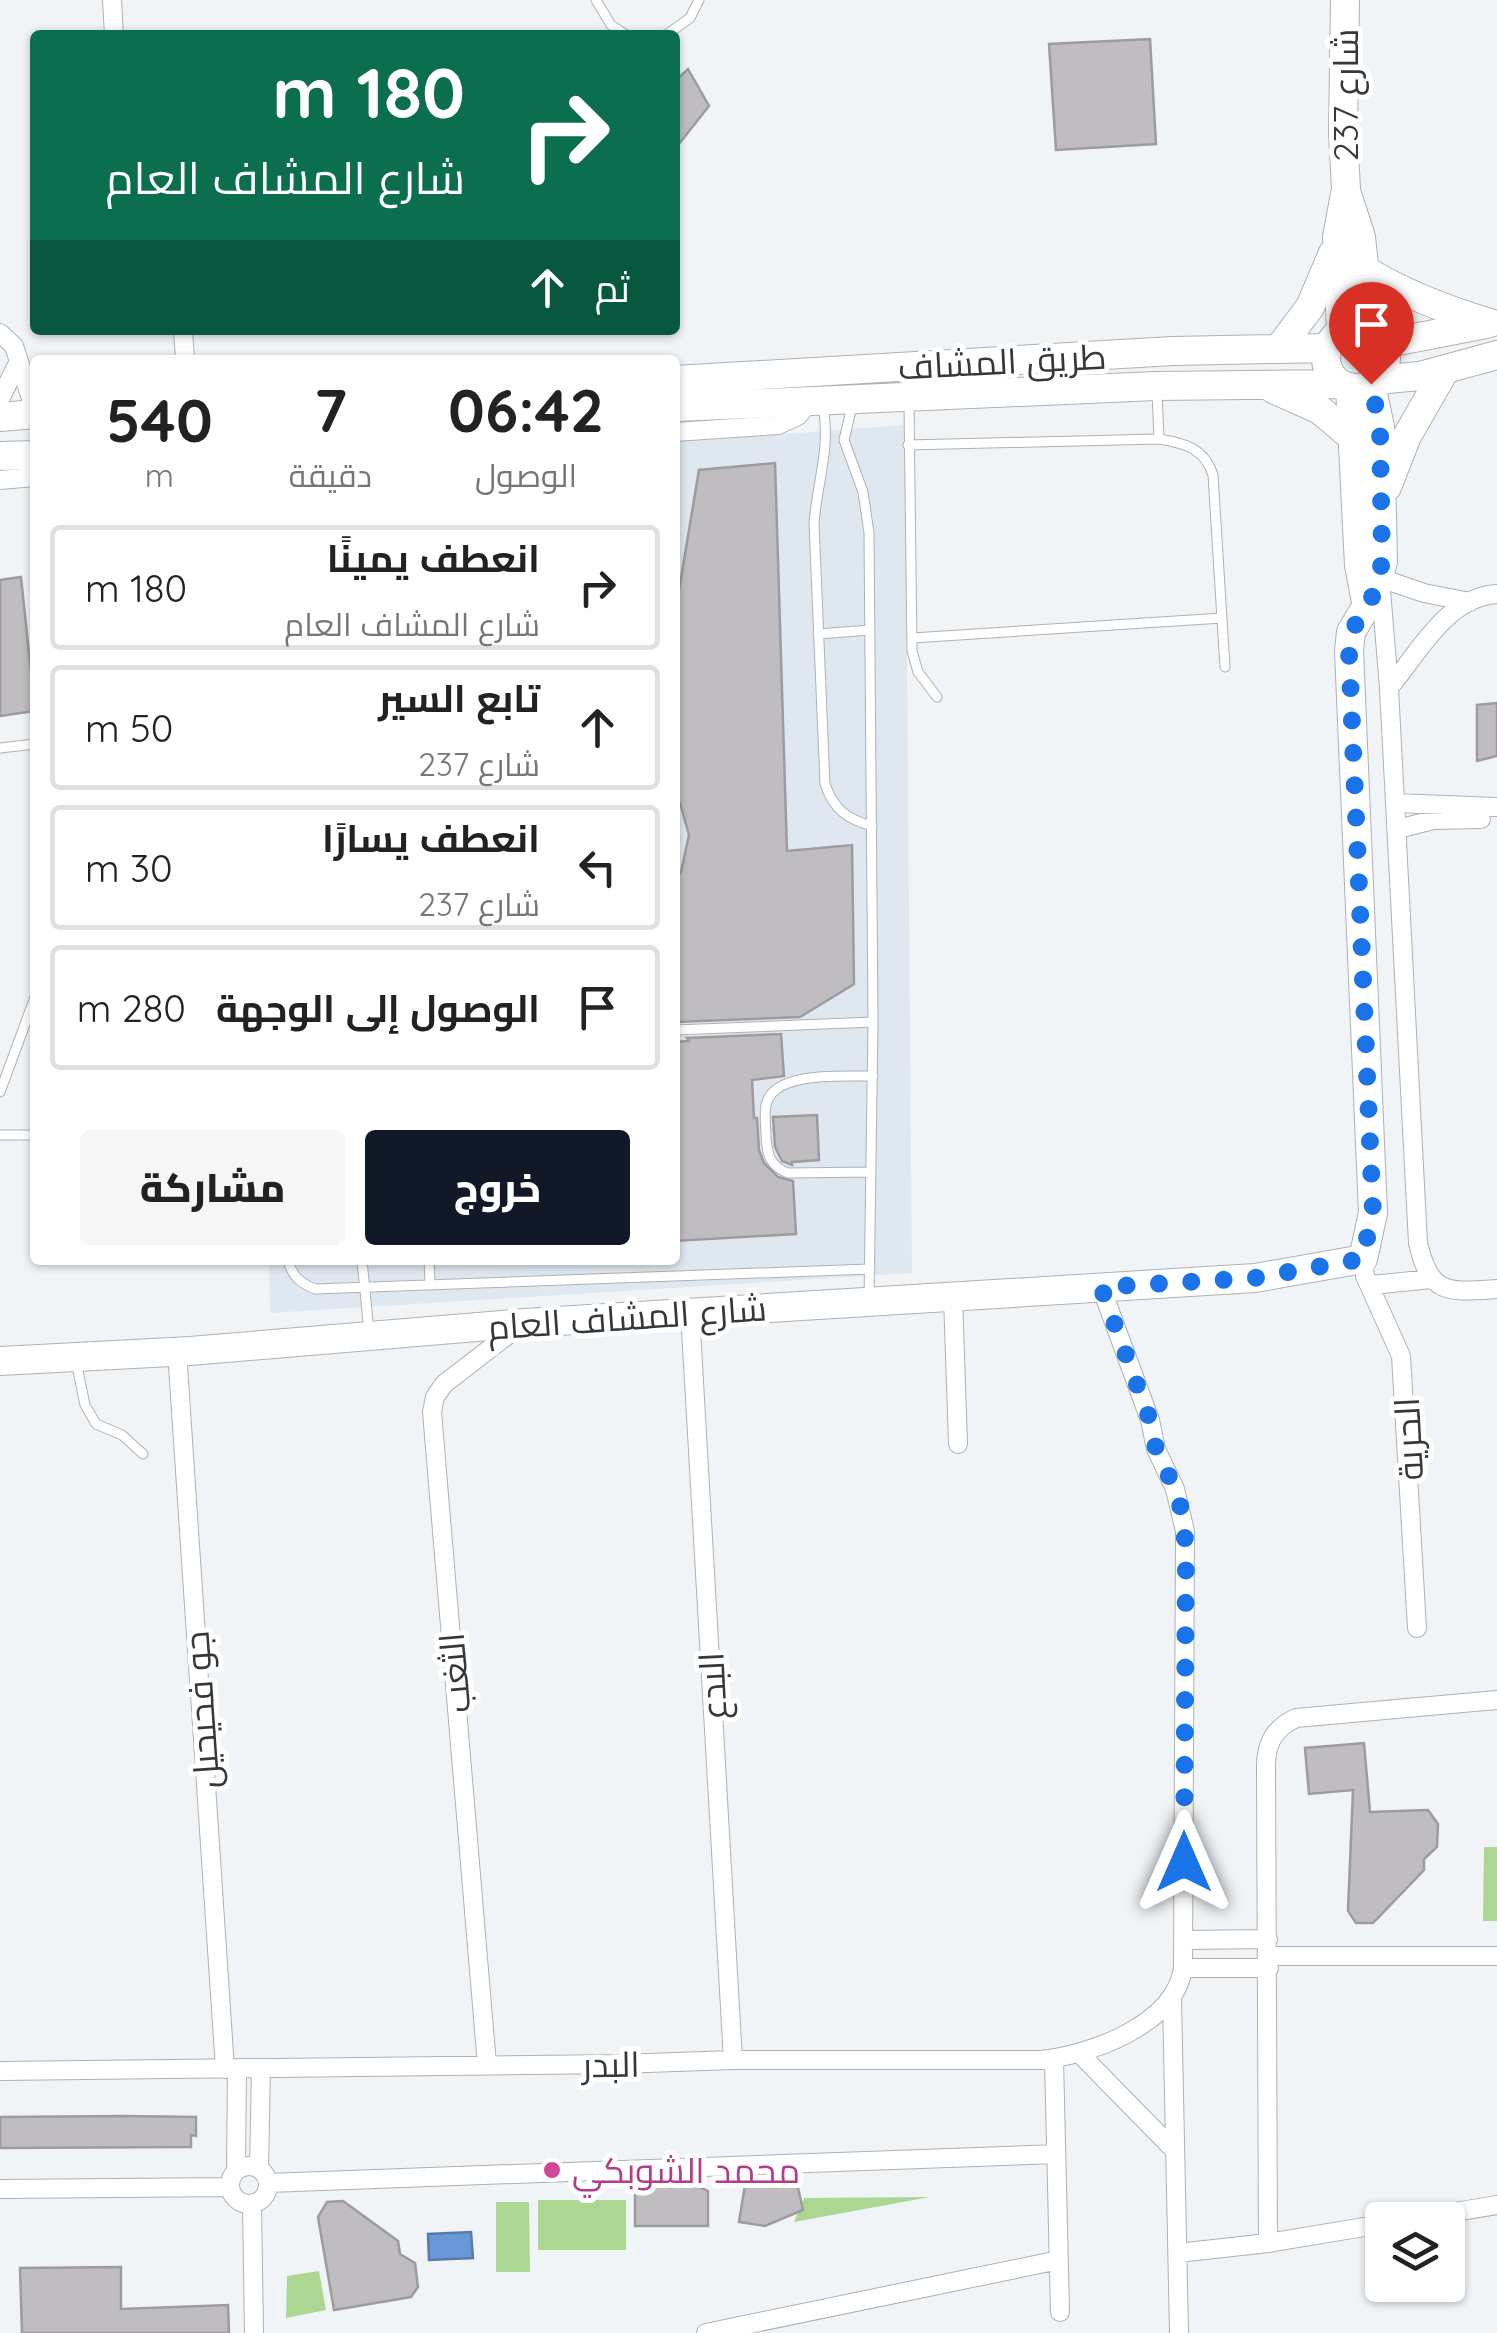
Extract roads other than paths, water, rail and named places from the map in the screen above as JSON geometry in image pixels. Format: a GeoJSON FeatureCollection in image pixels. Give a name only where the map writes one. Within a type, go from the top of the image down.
{"type":"FeatureCollection","features":[{"type":"Feature","properties":{"kind":"street"},"geometry":{"type":"LineString","coordinates":[[112,0],[114,30]]}},
{"type":"Feature","properties":{"kind":"street","name":"شارع 237"},"geometry":{"type":"LineString","coordinates":[[1345,0],[1342,133],[1346,189],[1361,237],[1377,338]]}},
{"type":"Feature","properties":{"kind":"street","name":"شارع 237"},"geometry":{"type":"LineString","coordinates":[[1335,340],[1337,237],[1346,189]]}},
{"type":"Feature","properties":{"kind":"street"},"geometry":{"type":"LineString","coordinates":[[1280,347],[1310,307],[1331,261],[1337,237]]}},
{"type":"Feature","properties":{"kind":"street"},"geometry":{"type":"LineString","coordinates":[[1365,270],[1416,297],[1493,322]]}},
{"type":"Feature","properties":{"kind":"street"},"geometry":{"type":"LineString","coordinates":[[1493,322],[1377,338],[1356,328],[1335,340],[1328,368],[1360,384],[1380,428],[1381,508],[1373,590],[1390,688],[1418,1242],[1424,1272],[1437,1286],[1457,1292],[1497,1289]]}},
{"type":"Feature","properties":{"kind":"street"},"geometry":{"type":"LineString","coordinates":[[0,333],[14,346],[30,398]]}},
{"type":"Feature","properties":{"kind":"street"},"geometry":{"type":"LineString","coordinates":[[1373,590],[1360,576],[1352,437],[1360,384],[1384,367],[1377,338]]}},
{"type":"Feature","properties":{"kind":"street","name":"طريق المشاف"},"geometry":{"type":"LineString","coordinates":[[680,380],[1280,347],[1335,340]]}},
{"type":"Feature","properties":{"kind":"street","name":"طريق المشاف"},"geometry":{"type":"LineString","coordinates":[[680,407],[1156,386],[1360,384],[1445,370],[1497,355]]}},
{"type":"Feature","properties":{"kind":"street"},"geometry":{"type":"LineString","coordinates":[[0,399],[18,363]]}},
{"type":"Feature","properties":{"kind":"street"},"geometry":{"type":"LineString","coordinates":[[1381,508],[1406,436],[1445,370]]}},
{"type":"Feature","properties":{"kind":"street"},"geometry":{"type":"LineString","coordinates":[[1262,385],[1302,400],[1352,437]]}},
{"type":"Feature","properties":{"kind":"street"},"geometry":{"type":"LineString","coordinates":[[680,432],[778,425],[798,416],[816,399]]}},
{"type":"Feature","properties":{"kind":"street"},"geometry":{"type":"LineString","coordinates":[[0,416],[30,413]]}},
{"type":"Feature","properties":{"kind":"street"},"geometry":{"type":"LineString","coordinates":[[0,456],[30,454]]}},
{"type":"Feature","properties":{"kind":"street"},"geometry":{"type":"LineString","coordinates":[[0,480],[30,477]]}},
{"type":"Feature","properties":{"kind":"street"},"geometry":{"type":"LineString","coordinates":[[1373,590],[1406,588],[1470,602]]}},
{"type":"Feature","properties":{"kind":"street"},"geometry":{"type":"LineString","coordinates":[[1373,590],[1351,632],[1349,652],[1373,1213],[1367,1272],[1431,1279]]}},
{"type":"Feature","properties":{"kind":"street"},"geometry":{"type":"LineString","coordinates":[[1390,688],[1452,613],[1470,602],[1497,594]]}},
{"type":"Feature","properties":{"kind":"street"},"geometry":{"type":"LineString","coordinates":[[1395,803],[1497,807]]}},
{"type":"Feature","properties":{"kind":"street"},"geometry":{"type":"LineString","coordinates":[[1398,829],[1433,820],[1497,819]]}},
{"type":"Feature","properties":{"kind":"street","name":"شارع المشاف العام"},"geometry":{"type":"LineString","coordinates":[[0,1361],[176,1352],[524,1322],[1367,1272]]}},
{"type":"Feature","properties":{"kind":"street","name":"الحرية"},"geometry":{"type":"LineString","coordinates":[[1367,1272],[1402,1356],[1418,1628]]}},
{"type":"Feature","properties":{"kind":"street"},"geometry":{"type":"LineString","coordinates":[[1101,1287],[1150,1420],[1156,1449],[1175,1489],[1185,1531],[1184,1940],[1180,1986],[1172,2000],[1179,2333]]}},
{"type":"Feature","properties":{"kind":"street"},"geometry":{"type":"LineString","coordinates":[[953,1297],[958,1444]]}},
{"type":"Feature","properties":{"kind":"street","name":"البدع"},"geometry":{"type":"LineString","coordinates":[[690,1312],[733,2060]]}},
{"type":"Feature","properties":{"kind":"street","name":"الثغب"},"geometry":{"type":"LineString","coordinates":[[487,2065],[432,1412],[435,1397],[444,1384],[524,1322]]}},
{"type":"Feature","properties":{"kind":"street","name":"جو فحيحيل"},"geometry":{"type":"LineString","coordinates":[[176,1352],[231,2069],[233,2179]]}},
{"type":"Feature","properties":{"kind":"street"},"geometry":{"type":"LineString","coordinates":[[1268,2243],[1266,1754],[1276,1731],[1285,1723],[1308,1716],[1497,1700]]}},
{"type":"Feature","properties":{"kind":"street"},"geometry":{"type":"LineString","coordinates":[[1184,1940],[1268,1955]]}},
{"type":"Feature","properties":{"kind":"street"},"geometry":{"type":"LineString","coordinates":[[1183,1968],[1268,1955],[1497,1956]]}},
{"type":"Feature","properties":{"kind":"street","name":"البدر"},"geometry":{"type":"LineString","coordinates":[[0,2070],[1054,2058],[1080,2054],[1126,2032],[1172,2000]]}},
{"type":"Feature","properties":{"kind":"street"},"geometry":{"type":"LineString","coordinates":[[1080,2054],[1175,2152]]}},
{"type":"Feature","properties":{"kind":"street"},"geometry":{"type":"LineString","coordinates":[[1054,2058],[1060,2312]]}},
{"type":"Feature","properties":{"kind":"street"},"geometry":{"type":"LineString","coordinates":[[252,2204],[266,2194],[261,2068]]}},
{"type":"Feature","properties":{"kind":"street"},"geometry":{"type":"LineString","coordinates":[[0,2189],[233,2179],[247,2166],[264,2176],[1056,2154]]}},
{"type":"Feature","properties":{"kind":"street"},"geometry":{"type":"LineString","coordinates":[[233,2179],[237,2200],[252,2204]]}},
{"type":"Feature","properties":{"kind":"street"},"geometry":{"type":"LineString","coordinates":[[252,2204],[254,2333]]}},
{"type":"Feature","properties":{"kind":"street"},"geometry":{"type":"LineString","coordinates":[[1465,2210],[1497,2205]]}},
{"type":"Feature","properties":{"kind":"street"},"geometry":{"type":"LineString","coordinates":[[1178,2253],[1365,2227]]}},
{"type":"Feature","properties":{"kind":"street"},"geometry":{"type":"LineString","coordinates":[[706,2333],[1059,2260]]}},
{"type":"Feature","properties":{"kind":"lane"},"geometry":{"type":"LineString","coordinates":[[596,0],[611,26],[618,30]]}},
{"type":"Feature","properties":{"kind":"lane"},"geometry":{"type":"LineString","coordinates":[[673,30],[690,18],[699,0]]}},
{"type":"Feature","properties":{"kind":"lane"},"geometry":{"type":"LineString","coordinates":[[1156,386],[1159,439]]}},
{"type":"Feature","properties":{"kind":"lane"},"geometry":{"type":"LineString","coordinates":[[910,397],[912,638],[918,672],[937,697]]}},
{"type":"Feature","properties":{"kind":"lane"},"geometry":{"type":"LineString","coordinates":[[816,399],[826,452],[814,523],[824,784],[839,811],[851,820],[872,826]]}},
{"type":"Feature","properties":{"kind":"lane"},"geometry":{"type":"LineString","coordinates":[[855,400],[848,414],[844,440],[868,510],[873,1022],[869,1304]]}},
{"type":"Feature","properties":{"kind":"lane"},"geometry":{"type":"LineString","coordinates":[[908,445],[1159,439],[1194,448],[1210,464],[1213,475],[1225,666]]}},
{"type":"Feature","properties":{"kind":"lane"},"geometry":{"type":"LineString","coordinates":[[912,638],[1222,618]]}},
{"type":"Feature","properties":{"kind":"lane"},"geometry":{"type":"LineString","coordinates":[[818,634],[870,630]]}},
{"type":"Feature","properties":{"kind":"lane"},"geometry":{"type":"LineString","coordinates":[[0,748],[30,745]]}},
{"type":"Feature","properties":{"kind":"lane"},"geometry":{"type":"LineString","coordinates":[[0,1092],[30,1011]]}},
{"type":"Feature","properties":{"kind":"lane"},"geometry":{"type":"LineString","coordinates":[[680,1030],[873,1022]]}},
{"type":"Feature","properties":{"kind":"lane"},"geometry":{"type":"LineString","coordinates":[[871,1172],[779,1170],[768,1154],[766,1105],[770,1094],[787,1081],[873,1076]]}},
{"type":"Feature","properties":{"kind":"lane"},"geometry":{"type":"LineString","coordinates":[[0,1136],[30,1134]]}},
{"type":"Feature","properties":{"kind":"lane"},"geometry":{"type":"LineString","coordinates":[[290,1265],[293,1275],[314,1290],[870,1269]]}},
{"type":"Feature","properties":{"kind":"lane"},"geometry":{"type":"LineString","coordinates":[[362,1265],[370,1336]]}},
{"type":"Feature","properties":{"kind":"lane"},"geometry":{"type":"LineString","coordinates":[[429,1265],[430,1283]]}},
{"type":"Feature","properties":{"kind":"lane"},"geometry":{"type":"LineString","coordinates":[[75,1357],[86,1405],[96,1424],[122,1435],[142,1454]]}},
{"type":"Feature","properties":{"kind":"water"},"geometry":{"type":"Polygon","coordinates":[[[471,2232],[473,2258],[429,2260],[428,2234],[471,2232]]]}},
{"type":"Feature","properties":{"kind":"place","name":"محمد الشوبكي"},"geometry":{"type":"Point","coordinates":[552,2170]}}]}
